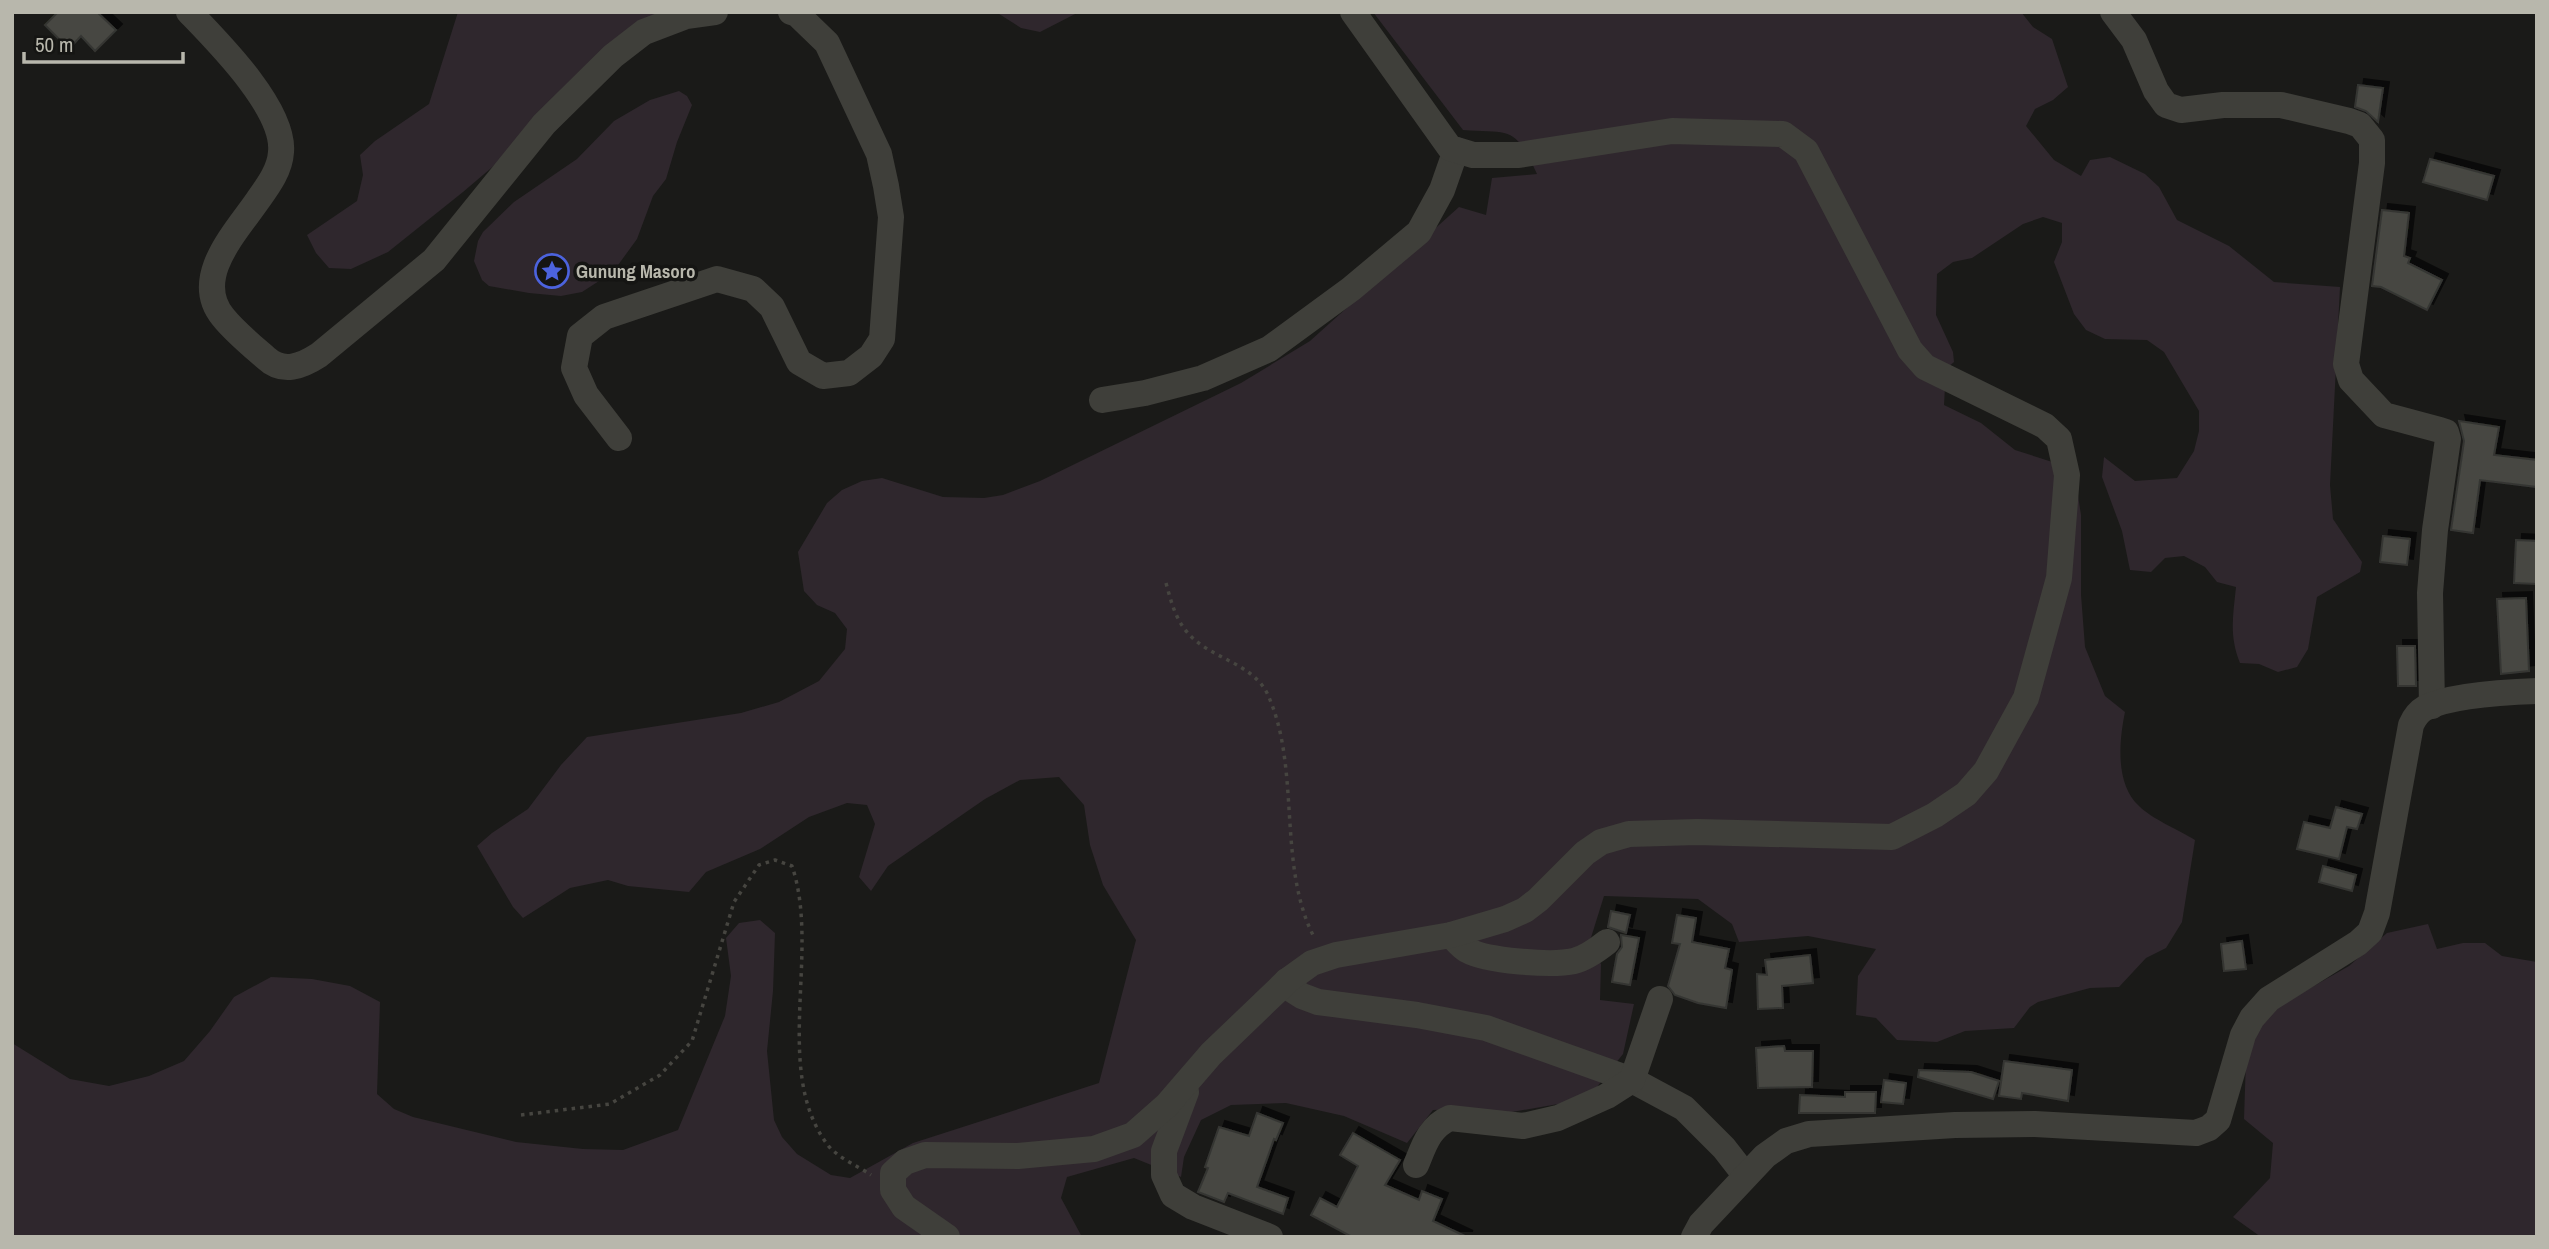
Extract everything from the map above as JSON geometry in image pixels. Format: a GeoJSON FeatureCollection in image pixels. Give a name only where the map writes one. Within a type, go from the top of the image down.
{"type":"FeatureCollection","features":[{"type":"Feature","properties":{"kind":"street"},"geometry":{"type":"LineString","coordinates":[[189,12],[264,99],[276,123],[281,152],[273,178],[213,269],[210,290],[221,316],[269,361],[286,368],[303,365],[319,355],[434,260],[544,124],[613,56],[644,32],[686,16],[715,12]]}},
{"type":"Feature","properties":{"kind":"street"},"geometry":{"type":"LineString","coordinates":[[619,438],[586,395],[574,368],[580,336],[604,317],[717,279],[753,289],[772,307],[799,362],[823,376],[849,373],[871,356],[882,338],[891,217],[879,154],[827,43],[797,14],[791,12]]}},
{"type":"Feature","properties":{"kind":"street"},"geometry":{"type":"LineString","coordinates":[[947,1237],[904,1207],[893,1190],[893,1173],[905,1162],[925,1155],[1018,1156],[1081,1151],[1133,1135],[1167,1105],[1211,1054],[1287,981],[1312,963],[1451,935],[1525,910],[1585,853],[1601,842],[1629,834],[1697,832],[1892,837],[1935,815],[1966,794],[1986,771],[2026,698],[2059,578],[2067,475],[2059,439],[2045,426],[1925,367],[1910,350],[1806,151],[1783,134],[1672,131],[1519,155],[1473,155],[1456,150],[1450,148],[1353,12]]}},
{"type":"Feature","properties":{"kind":"street"},"geometry":{"type":"LineString","coordinates":[[2113,12],[2134,40],[2156,91],[2166,105],[2174,109],[2223,105],[2281,105],[2360,125],[2372,141],[2372,163],[2346,364],[2351,380],[2384,415],[2446,432],[2448,439],[2435,530],[2430,593],[2432,706]]}},
{"type":"Feature","properties":{"kind":"street"},"geometry":{"type":"LineString","coordinates":[[1102,400],[1145,393],[1203,378],[1269,349],[1351,289],[1419,232],[1442,190],[1456,150]]}},
{"type":"Feature","properties":{"kind":"street"},"geometry":{"type":"LineString","coordinates":[[1694,1237],[1701,1224],[1765,1156],[1786,1141],[1809,1134],[2008,1124],[2196,1133],[2209,1128],[2218,1120],[2243,1035],[2260,1008],[2294,982],[2358,943],[2370,932],[2377,913],[2411,725],[2419,712],[2432,706],[2474,697],[2537,691]]}},
{"type":"Feature","properties":{"kind":"street"},"geometry":{"type":"LineString","coordinates":[[1451,935],[1467,950],[1497,958],[1534,962],[1574,961],[1589,955],[1607,942]]}},
{"type":"Feature","properties":{"kind":"street"},"geometry":{"type":"LineString","coordinates":[[1287,981],[1291,989],[1318,1002],[1417,1015],[1486,1028],[1632,1080],[1684,1108],[1724,1148],[1745,1175]]}},
{"type":"Feature","properties":{"kind":"street"},"geometry":{"type":"LineString","coordinates":[[1416,1165],[1430,1133],[1450,1118],[1523,1126],[1558,1118],[1590,1104],[1632,1080],[1660,999]]}},
{"type":"Feature","properties":{"kind":"street"},"geometry":{"type":"LineString","coordinates":[[1192,1075],[1164,1151],[1164,1175],[1173,1195],[1193,1207],[1270,1237]]}},
{"type":"Feature","properties":{"kind":"path"},"geometry":{"type":"LineString","coordinates":[[1166,583],[1173,610],[1187,633],[1210,652],[1241,667],[1266,691],[1278,728],[1298,890],[1306,924],[1325,959]]}},
{"type":"Feature","properties":{"kind":"path"},"geometry":{"type":"LineString","coordinates":[[521,1115],[610,1104],[660,1075],[692,1041],[734,902],[759,865],[775,860],[792,866],[799,887],[802,985],[800,1047],[806,1107],[828,1146],[893,1190]]}},
{"type":"Feature","properties":{"kind":"shaded area"},"geometry":{"type":"Polygon","coordinates":[[[458,12],[674,12],[463,192],[388,252],[351,269],[329,268],[316,253],[307,235],[357,201],[363,175],[360,155],[375,141],[429,104],[458,12]]]}},
{"type":"Feature","properties":{"kind":"shaded area"},"geometry":{"type":"Polygon","coordinates":[[[996,12],[1079,12],[1040,32],[1021,28],[996,12]]]}},
{"type":"Feature","properties":{"kind":"shaded area"},"geometry":{"type":"Polygon","coordinates":[[[1373,12],[2021,12],[2033,27],[2052,39],[2068,87],[2053,100],[2035,109],[2026,126],[2054,160],[2081,176],[2090,160],[2110,157],[2145,174],[2159,187],[2177,220],[2229,246],[2274,282],[2340,287],[2330,485],[2333,519],[2362,562],[2360,572],[2317,597],[2308,649],[2297,667],[2278,672],[2259,664],[2240,663],[2233,635],[2236,587],[2217,582],[2205,567],[2184,556],[2165,558],[2151,572],[2130,570],[2122,531],[2102,477],[2104,457],[2135,481],[2177,478],[2194,451],[2199,431],[2199,411],[2164,352],[2147,340],[2105,339],[2086,330],[2074,314],[2054,262],[2062,242],[2062,223],[2043,217],[2023,224],[1972,258],[1953,262],[1937,274],[1936,315],[1953,352],[1954,362],[1946,369],[1944,405],[1981,423],[2015,450],[2074,469],[2081,515],[2081,595],[2085,647],[2105,696],[2125,712],[2120,749],[2122,774],[2131,797],[2144,811],[2195,840],[2182,922],[2166,948],[2146,958],[2119,987],[2090,988],[2038,1002],[2030,1007],[2014,1028],[1965,1031],[1937,1042],[1897,1040],[1876,1018],[1856,1015],[1858,976],[1876,949],[1808,936],[1739,942],[1732,924],[1698,899],[1604,896],[1589,944],[1601,964],[1600,1000],[1634,1004],[1623,1054],[1593,1092],[1564,1103],[1495,1115],[1459,1109],[1433,1110],[1407,1143],[1344,1116],[1286,1103],[1231,1105],[1201,1120],[1184,1157],[1181,1177],[1134,1158],[1067,1177],[1061,1198],[1082,1237],[12,1237],[12,1043],[70,1079],[109,1086],[149,1076],[184,1061],[234,997],[271,977],[312,979],[350,986],[380,1002],[377,1094],[394,1109],[413,1117],[516,1142],[623,1150],[678,1130],[725,1016],[731,976],[726,938],[739,923],[760,920],[775,933],[767,1051],[774,1120],[782,1137],[797,1154],[831,1175],[850,1178],[913,1143],[1099,1083],[1136,940],[1103,885],[1090,845],[1084,805],[1059,777],[1020,780],[985,799],[888,866],[871,891],[859,877],[875,824],[867,805],[847,803],[809,817],[760,849],[706,872],[689,892],[628,886],[608,880],[570,888],[523,918],[513,907],[477,846],[528,809],[561,765],[587,737],[741,713],[779,702],[819,681],[845,649],[847,629],[835,613],[817,605],[804,591],[798,552],[827,503],[842,490],[862,481],[882,478],[943,497],[984,498],[1003,495],[1040,481],[1241,383],[1310,341],[1459,207],[1486,215],[1492,178],[1537,174],[1523,147],[1510,135],[1463,130],[1373,12]]]}},
{"type":"Feature","properties":{"kind":"shaded area"},"geometry":{"type":"Polygon","coordinates":[[[679,91],[687,96],[692,105],[666,179],[653,196],[637,239],[613,272],[582,292],[561,296],[489,286],[482,280],[474,261],[478,241],[483,232],[514,202],[577,159],[614,121],[650,100],[679,91]]]}},
{"type":"Feature","properties":{"kind":"shaded area"},"geometry":{"type":"Polygon","coordinates":[[[2428,924],[2437,949],[2463,943],[2485,943],[2502,956],[2537,962],[2537,1237],[2261,1237],[2233,1217],[2270,1178],[2273,1143],[2244,1119],[2246,1059],[2268,1012],[2349,966],[2387,933],[2428,924]]]}},
{"type":"Feature","properties":{"kind":"building"},"geometry":{"type":"Polygon","coordinates":[[[58,12],[97,12],[116,30],[95,51],[81,36],[69,49],[45,25],[58,12]]]}},
{"type":"Feature","properties":{"kind":"building"},"geometry":{"type":"Polygon","coordinates":[[[2358,85],[2383,88],[2378,122],[2366,111],[2355,107],[2358,85]]]}},
{"type":"Feature","properties":{"kind":"building"},"geometry":{"type":"Polygon","coordinates":[[[2430,159],[2494,176],[2487,200],[2423,182],[2430,159]]]}},
{"type":"Feature","properties":{"kind":"building"},"geometry":{"type":"Polygon","coordinates":[[[2382,210],[2409,213],[2404,256],[2410,258],[2408,263],[2442,280],[2427,310],[2381,287],[2372,286],[2382,210]]]}},
{"type":"Feature","properties":{"kind":"building"},"geometry":{"type":"Polygon","coordinates":[[[2459,421],[2499,427],[2494,455],[2537,460],[2537,487],[2480,480],[2473,533],[2451,530],[2464,441],[2459,421]]]}},
{"type":"Feature","properties":{"kind":"building"},"geometry":{"type":"Polygon","coordinates":[[[2383,536],[2410,539],[2407,565],[2380,562],[2383,536]]]}},
{"type":"Feature","properties":{"kind":"building"},"geometry":{"type":"Polygon","coordinates":[[[2516,540],[2537,541],[2537,584],[2514,583],[2516,540]]]}},
{"type":"Feature","properties":{"kind":"building"},"geometry":{"type":"Polygon","coordinates":[[[2526,598],[2529,671],[2501,674],[2497,599],[2526,598]]]}},
{"type":"Feature","properties":{"kind":"building"},"geometry":{"type":"Polygon","coordinates":[[[2397,646],[2415,646],[2416,686],[2398,686],[2397,646]]]}},
{"type":"Feature","properties":{"kind":"building"},"geometry":{"type":"Polygon","coordinates":[[[2336,807],[2362,814],[2357,829],[2347,827],[2339,859],[2297,849],[2304,822],[2330,828],[2336,807]]]}},
{"type":"Feature","properties":{"kind":"building"},"geometry":{"type":"Polygon","coordinates":[[[2323,866],[2356,875],[2352,891],[2319,882],[2323,866]]]}},
{"type":"Feature","properties":{"kind":"building"},"geometry":{"type":"Polygon","coordinates":[[[1611,911],[1630,915],[1626,933],[1608,927],[1611,911]]]}},
{"type":"Feature","properties":{"kind":"building"},"geometry":{"type":"Polygon","coordinates":[[[1677,915],[1696,918],[1692,942],[1729,949],[1725,968],[1732,970],[1726,1008],[1675,995],[1668,986],[1680,944],[1672,943],[1677,915]]]}},
{"type":"Feature","properties":{"kind":"building"},"geometry":{"type":"Polygon","coordinates":[[[1621,935],[1639,938],[1630,985],[1612,982],[1617,954],[1622,947],[1621,935]]]}},
{"type":"Feature","properties":{"kind":"building"},"geometry":{"type":"Polygon","coordinates":[[[2242,941],[2246,969],[2224,971],[2221,944],[2242,941]]]}},
{"type":"Feature","properties":{"kind":"building"},"geometry":{"type":"Polygon","coordinates":[[[1810,955],[1813,983],[1782,986],[1783,1008],[1758,1009],[1757,974],[1767,975],[1765,960],[1810,955]]]}},
{"type":"Feature","properties":{"kind":"building"},"geometry":{"type":"Polygon","coordinates":[[[1784,1046],[1785,1051],[1813,1051],[1812,1087],[1758,1088],[1756,1048],[1784,1046]]]}},
{"type":"Feature","properties":{"kind":"building"},"geometry":{"type":"Polygon","coordinates":[[[2004,1061],[2072,1070],[2068,1101],[2022,1093],[2021,1099],[1999,1096],[2004,1061]]]}},
{"type":"Feature","properties":{"kind":"building"},"geometry":{"type":"Polygon","coordinates":[[[1919,1070],[1971,1072],[1999,1081],[1993,1099],[1918,1077],[1919,1070]]]}},
{"type":"Feature","properties":{"kind":"building"},"geometry":{"type":"Polygon","coordinates":[[[1884,1080],[1906,1083],[1903,1104],[1881,1102],[1884,1080]]]}},
{"type":"Feature","properties":{"kind":"building"},"geometry":{"type":"Polygon","coordinates":[[[1845,1092],[1876,1092],[1875,1113],[1799,1113],[1800,1095],[1845,1097],[1845,1092]]]}},
{"type":"Feature","properties":{"kind":"building"},"geometry":{"type":"Polygon","coordinates":[[[1257,1113],[1283,1123],[1276,1140],[1274,1139],[1257,1187],[1288,1198],[1283,1214],[1228,1193],[1224,1202],[1198,1192],[1208,1168],[1205,1167],[1219,1127],[1249,1136],[1257,1113]]]}},
{"type":"Feature","properties":{"kind":"building"},"geometry":{"type":"Polygon","coordinates":[[[1353,1133],[1400,1160],[1385,1185],[1419,1200],[1422,1191],[1442,1199],[1433,1221],[1467,1237],[1352,1237],[1311,1215],[1320,1198],[1337,1207],[1358,1166],[1340,1155],[1353,1133]]]}},
{"type":"Feature","properties":{"kind":"place","name":"Gunung Masoro"},"geometry":{"type":"Point","coordinates":[552,271]}}]}
